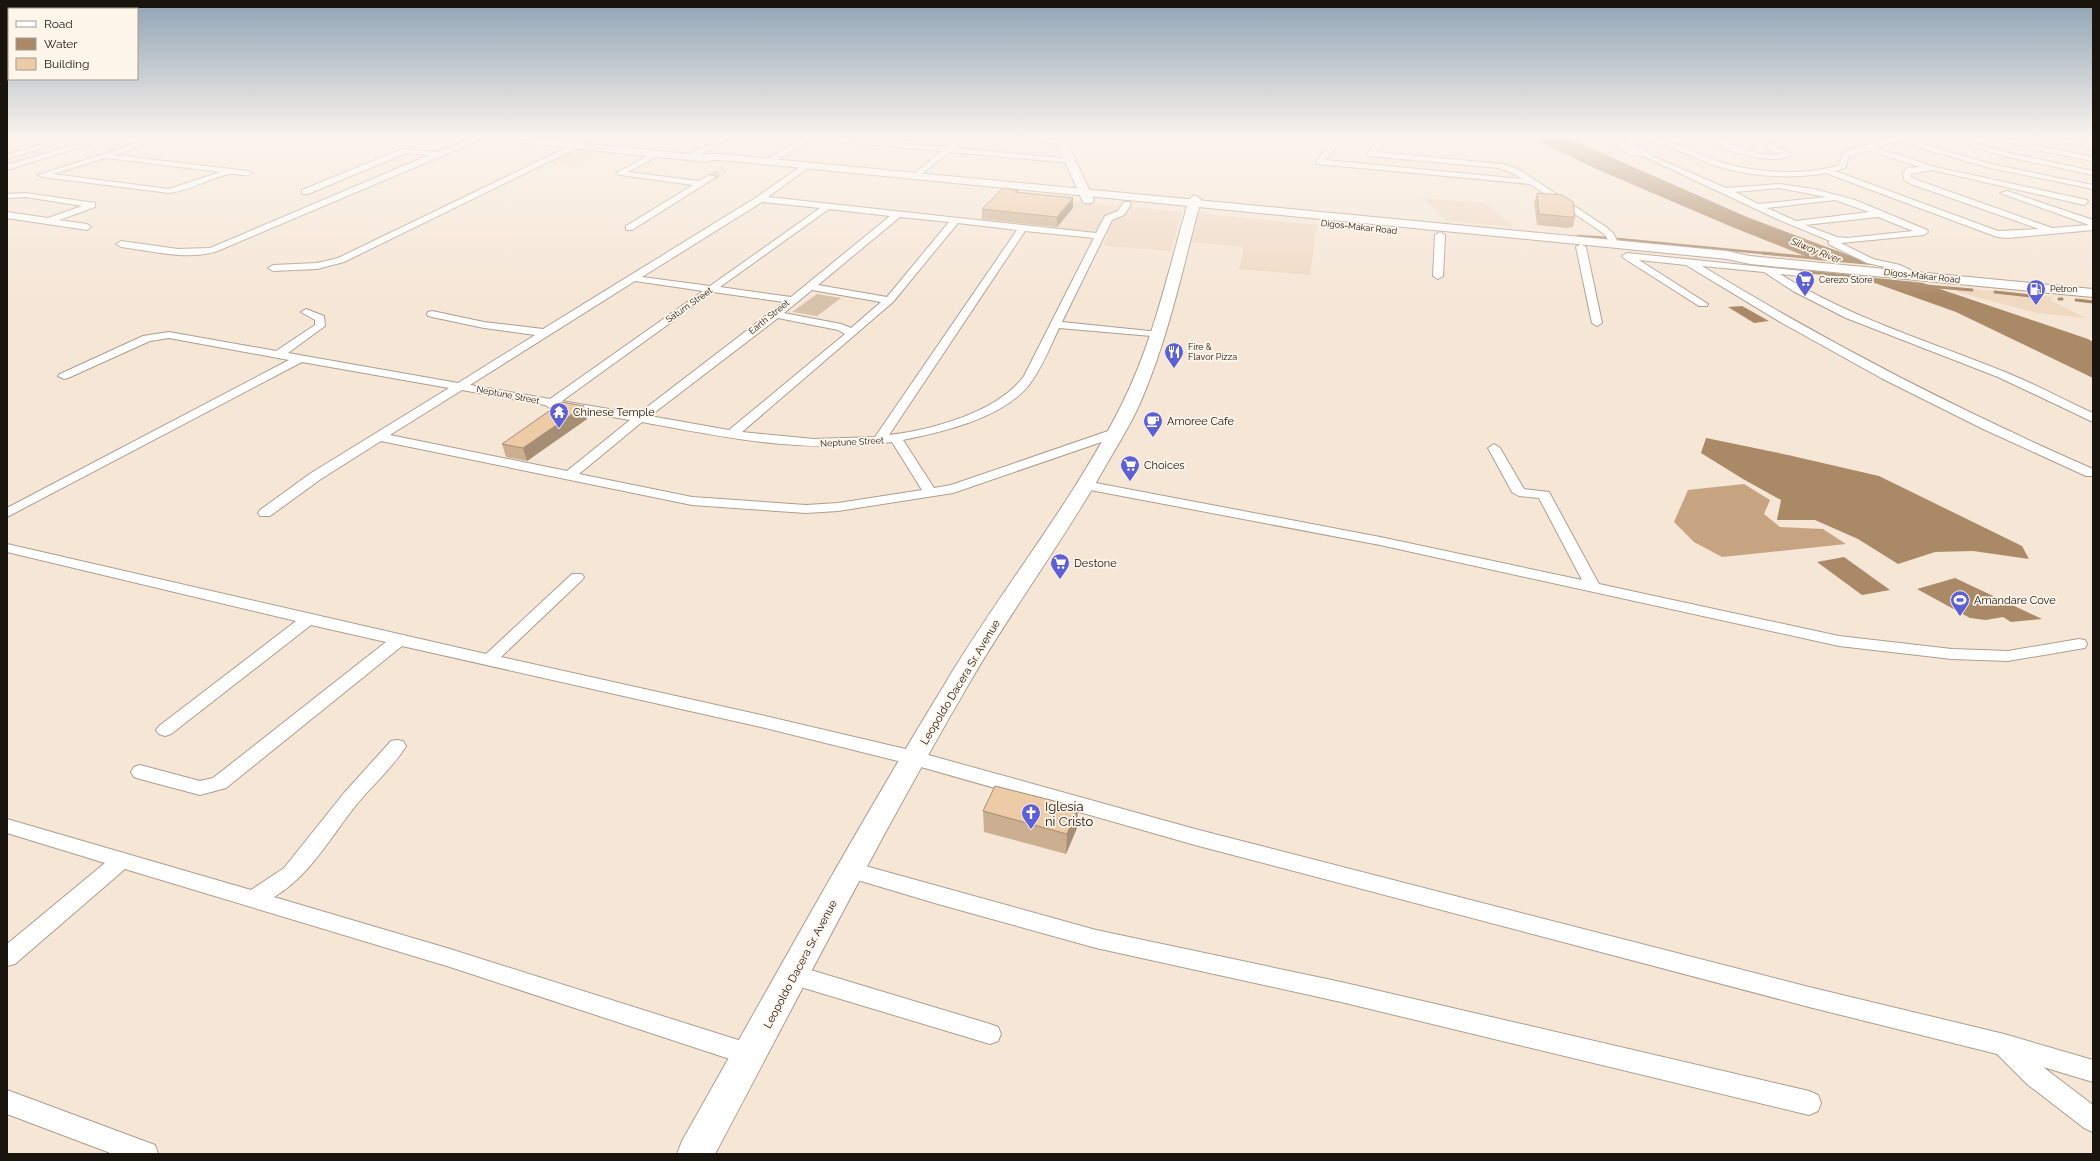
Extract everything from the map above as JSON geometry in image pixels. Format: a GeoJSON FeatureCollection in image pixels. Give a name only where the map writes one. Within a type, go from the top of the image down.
{"type":"FeatureCollection","features":[{"type":"Feature","properties":{"kind":"main road","name":"Digos-Makar Road"},"geometry":{"type":"LineString","coordinates":[[1033,190],[1086,194],[1127,204],[1193,205],[1560,234],[1619,249],[1729,260],[1750,260],[1769,266],[1909,275],[2093,293]]}},
{"type":"Feature","properties":{"kind":"main road","name":"Digos-Makar Road"},"geometry":{"type":"LineString","coordinates":[[1047,190],[1598,244]]}},
{"type":"Feature","properties":{"kind":"main road","name":"Digos-Makar Road"},"geometry":{"type":"LineString","coordinates":[[1056,190],[1440,235],[1562,247],[1580,247],[1598,244]]}},
{"type":"Feature","properties":{"kind":"main road"},"geometry":{"type":"LineString","coordinates":[[1084,190],[1086,194]]}},
{"type":"Feature","properties":{"kind":"main road","name":"Leopoldo Dacera Sr. Avenue"},"geometry":{"type":"LineString","coordinates":[[695,1154],[914,758],[991,628],[1050,542],[1086,485],[1115,433],[1144,374],[1159,335],[1193,205]]}},
{"type":"Feature","properties":{"kind":"street"},"geometry":{"type":"LineString","coordinates":[[162,190],[176,190]]}},
{"type":"Feature","properties":{"kind":"street"},"geometry":{"type":"LineString","coordinates":[[305,192],[309,190]]}},
{"type":"Feature","properties":{"kind":"street"},"geometry":{"type":"LineString","coordinates":[[121,244],[188,253],[212,250],[353,190]]}},
{"type":"Feature","properties":{"kind":"street"},"geometry":{"type":"LineString","coordinates":[[273,268],[317,266],[341,260],[485,190]]}},
{"type":"Feature","properties":{"kind":"street"},"geometry":{"type":"LineString","coordinates":[[629,228],[691,190]]}},
{"type":"Feature","properties":{"kind":"street"},"geometry":{"type":"LineString","coordinates":[[265,513],[300,487],[774,190]]}},
{"type":"Feature","properties":{"kind":"street"},"geometry":{"type":"LineString","coordinates":[[1544,190],[1603,229],[1610,235],[1619,249],[1703,304]]}},
{"type":"Feature","properties":{"kind":"street"},"geometry":{"type":"LineString","coordinates":[[1712,190],[1843,247],[1870,261],[1897,267],[1909,275]]}},
{"type":"Feature","properties":{"kind":"street"},"geometry":{"type":"LineString","coordinates":[[1722,191],[1731,190]]}},
{"type":"Feature","properties":{"kind":"street"},"geometry":{"type":"LineString","coordinates":[[1722,191],[1833,239],[1844,241],[1924,232],[1840,198],[1808,190]]}},
{"type":"Feature","properties":{"kind":"street"},"geometry":{"type":"LineString","coordinates":[[1879,190],[1994,233],[2008,235],[2093,227]]}},
{"type":"Feature","properties":{"kind":"street"},"geometry":{"type":"LineString","coordinates":[[1937,190],[2052,231]]}},
{"type":"Feature","properties":{"kind":"street"},"geometry":{"type":"LineString","coordinates":[[1998,190],[2093,223]]}},
{"type":"Feature","properties":{"kind":"street"},"geometry":{"type":"LineString","coordinates":[[2032,190],[2085,203],[2047,207]]}},
{"type":"Feature","properties":{"kind":"street"},"geometry":{"type":"LineString","coordinates":[[9,194],[26,195],[92,205],[49,221]]}},
{"type":"Feature","properties":{"kind":"street"},"geometry":{"type":"LineString","coordinates":[[1758,207],[1840,198]]}},
{"type":"Feature","properties":{"kind":"street"},"geometry":{"type":"LineString","coordinates":[[760,199],[1100,236]]}},
{"type":"Feature","properties":{"kind":"street","name":"Neptune Street"},"geometry":{"type":"LineString","coordinates":[[64,376],[147,338],[164,335],[461,386],[550,404],[731,435],[784,442],[814,444],[896,439],[927,432],[968,419],[1015,394],[1028,378],[1056,325],[1108,218],[1121,213],[1127,204]]}},
{"type":"Feature","properties":{"kind":"street","name":"Saturn Street"},"geometry":{"type":"LineString","coordinates":[[550,404],[828,206]]}},
{"type":"Feature","properties":{"kind":"street","name":"Earth Street"},"geometry":{"type":"LineString","coordinates":[[569,476],[639,419],[776,314],[808,286],[898,214]]}},
{"type":"Feature","properties":{"kind":"street"},"geometry":{"type":"LineString","coordinates":[[1797,223],[1881,214]]}},
{"type":"Feature","properties":{"kind":"street"},"geometry":{"type":"LineString","coordinates":[[7,215],[87,227]]}},
{"type":"Feature","properties":{"kind":"street"},"geometry":{"type":"LineString","coordinates":[[731,435],[850,335],[889,300],[956,220]]}},
{"type":"Feature","properties":{"kind":"street"},"geometry":{"type":"LineString","coordinates":[[879,441],[1023,227]]}},
{"type":"Feature","properties":{"kind":"street"},"geometry":{"type":"LineString","coordinates":[[1438,276],[1440,235]]}},
{"type":"Feature","properties":{"kind":"street"},"geometry":{"type":"LineString","coordinates":[[1580,247],[1597,323]]}},
{"type":"Feature","properties":{"kind":"street"},"geometry":{"type":"LineString","coordinates":[[1619,249],[1688,262],[1769,266],[1810,274]]}},
{"type":"Feature","properties":{"kind":"street"},"geometry":{"type":"LineString","coordinates":[[1688,262],[1850,358],[1987,427],[2091,473]]}},
{"type":"Feature","properties":{"kind":"street"},"geometry":{"type":"LineString","coordinates":[[1769,266],[1797,289],[1860,320],[1972,362],[2093,418]]}},
{"type":"Feature","properties":{"kind":"street"},"geometry":{"type":"LineString","coordinates":[[632,278],[791,300]]}},
{"type":"Feature","properties":{"kind":"street"},"geometry":{"type":"LineString","coordinates":[[808,286],[889,300]]}},
{"type":"Feature","properties":{"kind":"street"},"geometry":{"type":"LineString","coordinates":[[278,354],[320,326],[320,318],[306,312]]}},
{"type":"Feature","properties":{"kind":"street"},"geometry":{"type":"LineString","coordinates":[[432,314],[478,324],[546,333]]}},
{"type":"Feature","properties":{"kind":"street"},"geometry":{"type":"LineString","coordinates":[[776,314],[841,327],[850,332],[850,335]]}},
{"type":"Feature","properties":{"kind":"street"},"geometry":{"type":"LineString","coordinates":[[1056,325],[1159,335]]}},
{"type":"Feature","properties":{"kind":"street"},"geometry":{"type":"LineString","coordinates":[[7,513],[301,358]]}},
{"type":"Feature","properties":{"kind":"street"},"geometry":{"type":"LineString","coordinates":[[379,437],[692,501],[806,509],[838,507],[931,493],[991,477],[1115,433]]}},
{"type":"Feature","properties":{"kind":"street"},"geometry":{"type":"LineString","coordinates":[[896,439],[931,493]]}},
{"type":"Feature","properties":{"kind":"street"},"geometry":{"type":"LineString","coordinates":[[1494,448],[1519,492],[1544,495],[1593,588]]}},
{"type":"Feature","properties":{"kind":"street"},"geometry":{"type":"LineString","coordinates":[[1086,485],[1380,541],[1839,641],[1952,654],[2008,656],[2079,644]]}},
{"type":"Feature","properties":{"kind":"street"},"geometry":{"type":"LineString","coordinates":[[7,548],[400,640],[753,719],[914,758],[1202,839],[1801,995],[2004,1045],[2093,1071]]}},
{"type":"Feature","properties":{"kind":"street"},"geometry":{"type":"LineString","coordinates":[[490,659],[577,577]]}},
{"type":"Feature","properties":{"kind":"street"},"geometry":{"type":"LineString","coordinates":[[165,730],[309,619]]}},
{"type":"Feature","properties":{"kind":"street"},"geometry":{"type":"LineString","coordinates":[[140,772],[200,788],[219,783],[400,640]]}},
{"type":"Feature","properties":{"kind":"street"},"geometry":{"type":"LineString","coordinates":[[254,899],[276,886],[291,874],[351,798],[388,758],[397,746]]}},
{"type":"Feature","properties":{"kind":"street"},"geometry":{"type":"LineString","coordinates":[[10,830],[122,860],[450,958],[751,1054]]}},
{"type":"Feature","properties":{"kind":"street"},"geometry":{"type":"LineString","coordinates":[[7,957],[122,860]]}},
{"type":"Feature","properties":{"kind":"street"},"geometry":{"type":"LineString","coordinates":[[851,870],[938,896],[1096,939],[1341,992],[1809,1104]]}},
{"type":"Feature","properties":{"kind":"street"},"geometry":{"type":"LineString","coordinates":[[794,975],[990,1034]]}},
{"type":"Feature","properties":{"kind":"street"},"geometry":{"type":"LineString","coordinates":[[2004,1045],[2019,1062],[2093,1120]]}},
{"type":"Feature","properties":{"kind":"street"},"geometry":{"type":"LineString","coordinates":[[9,1106],[146,1154]]}},
{"type":"Feature","properties":{"kind":"shaded area"},"geometry":{"type":"Polygon","coordinates":[[[1005,194],[1182,212],[1171,251],[1103,246],[1108,235],[979,221],[1005,194]]]}},
{"type":"Feature","properties":{"kind":"shaded area"},"geometry":{"type":"Polygon","coordinates":[[[1423,198],[1486,203],[1513,227],[1447,221],[1423,198]]]}},
{"type":"Feature","properties":{"kind":"shaded area"},"geometry":{"type":"Polygon","coordinates":[[[1197,213],[1317,225],[1310,275],[1239,269],[1244,247],[1189,242],[1197,213]]]}},
{"type":"Feature","properties":{"kind":"shaded area"},"geometry":{"type":"Polygon","coordinates":[[[1952,287],[2054,297],[2050,300],[2085,318],[2037,313],[1961,293],[1952,287]]]}},
{"type":"Feature","properties":{"kind":"shaded area"},"geometry":{"type":"Polygon","coordinates":[[[817,294],[841,298],[817,316],[792,312],[817,294]]]}},
{"type":"Feature","properties":{"kind":"shaded area"},"geometry":{"type":"Polygon","coordinates":[[[1744,484],[1770,500],[1764,514],[1780,527],[1823,529],[1846,544],[1722,557],[1694,542],[1674,522],[1688,490],[1744,484]]]}},
{"type":"Feature","properties":{"kind":"water","name":"Silway River"},"geometry":{"type":"Polygon","coordinates":[[[1646,190],[1686,190],[1747,217],[1931,286],[2088,339],[2093,342],[2093,378],[1956,312],[1855,276],[1732,227],[1646,190]]]}},
{"type":"Feature","properties":{"kind":"water"},"geometry":{"type":"Polygon","coordinates":[[[1742,306],[1769,321],[1754,323],[1728,307],[1742,306]]]}},
{"type":"Feature","properties":{"kind":"water"},"geometry":{"type":"Polygon","coordinates":[[[1706,438],[1879,476],[2022,546],[2029,559],[1973,551],[1935,552],[1898,564],[1858,539],[1815,520],[1777,520],[1781,500],[1701,453],[1706,438]]]}},
{"type":"Feature","properties":{"kind":"water"},"geometry":{"type":"Polygon","coordinates":[[[1844,557],[1890,590],[1862,595],[1817,562],[1844,557]]]}},
{"type":"Feature","properties":{"kind":"water"},"geometry":{"type":"Polygon","coordinates":[[[1955,578],[2042,619],[2011,622],[2003,617],[1986,620],[1970,618],[1917,589],[1955,578]]]}},
{"type":"Feature","properties":{"kind":"pier"},"geometry":{"type":"Polygon","coordinates":[[[1806,259],[1882,266],[1925,283],[1846,275],[1806,259]]]}},
{"type":"Feature","properties":{"kind":"building"},"geometry":{"type":"Polygon","coordinates":[[[1001,190],[1018,190],[1015,192],[1073,198],[1057,217],[982,209],[1001,190]]]}},
{"type":"Feature","properties":{"kind":"building"},"geometry":{"type":"Polygon","coordinates":[[[1537,193],[1562,195],[1573,202],[1575,217],[1539,214],[1537,193]]]}},
{"type":"Feature","properties":{"kind":"building"},"geometry":{"type":"Polygon","coordinates":[[[562,402],[584,406],[523,448],[502,444],[562,402]]]}},
{"type":"Feature","properties":{"kind":"building"},"geometry":{"type":"Polygon","coordinates":[[[995,786],[1078,807],[1067,834],[983,811],[995,786]]]}},
{"type":"Feature","properties":{"kind":"waterway"},"geometry":{"type":"LineString","coordinates":[[1578,236],[1608,238]]}},
{"type":"Feature","properties":{"kind":"waterway"},"geometry":{"type":"LineString","coordinates":[[1618,239],[1773,254]]}},
{"type":"Feature","properties":{"kind":"waterway"},"geometry":{"type":"LineString","coordinates":[[1763,253],[1773,254]]}},
{"type":"Feature","properties":{"kind":"waterway","name":"Silway River"},"geometry":{"type":"LineString","coordinates":[[1773,254],[1813,258]]}},
{"type":"Feature","properties":{"kind":"waterway"},"geometry":{"type":"LineString","coordinates":[[1808,272],[1860,277]]}},
{"type":"Feature","properties":{"kind":"waterway"},"geometry":{"type":"LineString","coordinates":[[1926,286],[1972,290]]}},
{"type":"Feature","properties":{"kind":"waterway"},"geometry":{"type":"LineString","coordinates":[[1995,292],[2031,296]]}},
{"type":"Feature","properties":{"kind":"waterway"},"geometry":{"type":"LineString","coordinates":[[2076,300],[2093,302]]}},
{"type":"Feature","properties":{"kind":"place","name":"Cerezo Store"},"geometry":{"type":"Point","coordinates":[1805,297]}},
{"type":"Feature","properties":{"kind":"place","name":"Petron"},"geometry":{"type":"Point","coordinates":[2036,306]}},
{"type":"Feature","properties":{"kind":"place","name":"Fire & Flavor Pizza"},"geometry":{"type":"Point","coordinates":[1174,369]}},
{"type":"Feature","properties":{"kind":"place","name":"Chinese Temple"},"geometry":{"type":"Point","coordinates":[559,429]}},
{"type":"Feature","properties":{"kind":"place","name":"Amoree Cafe"},"geometry":{"type":"Point","coordinates":[1153,438]}},
{"type":"Feature","properties":{"kind":"place","name":"Choices"},"geometry":{"type":"Point","coordinates":[1130,482]}},
{"type":"Feature","properties":{"kind":"place","name":"Destone"},"geometry":{"type":"Point","coordinates":[1060,580]}},
{"type":"Feature","properties":{"kind":"place","name":"Amandare Cove"},"geometry":{"type":"Point","coordinates":[1960,617]}},
{"type":"Feature","properties":{"kind":"place","name":"Iglesia ni Cristo"},"geometry":{"type":"Point","coordinates":[1031,830]}}]}
